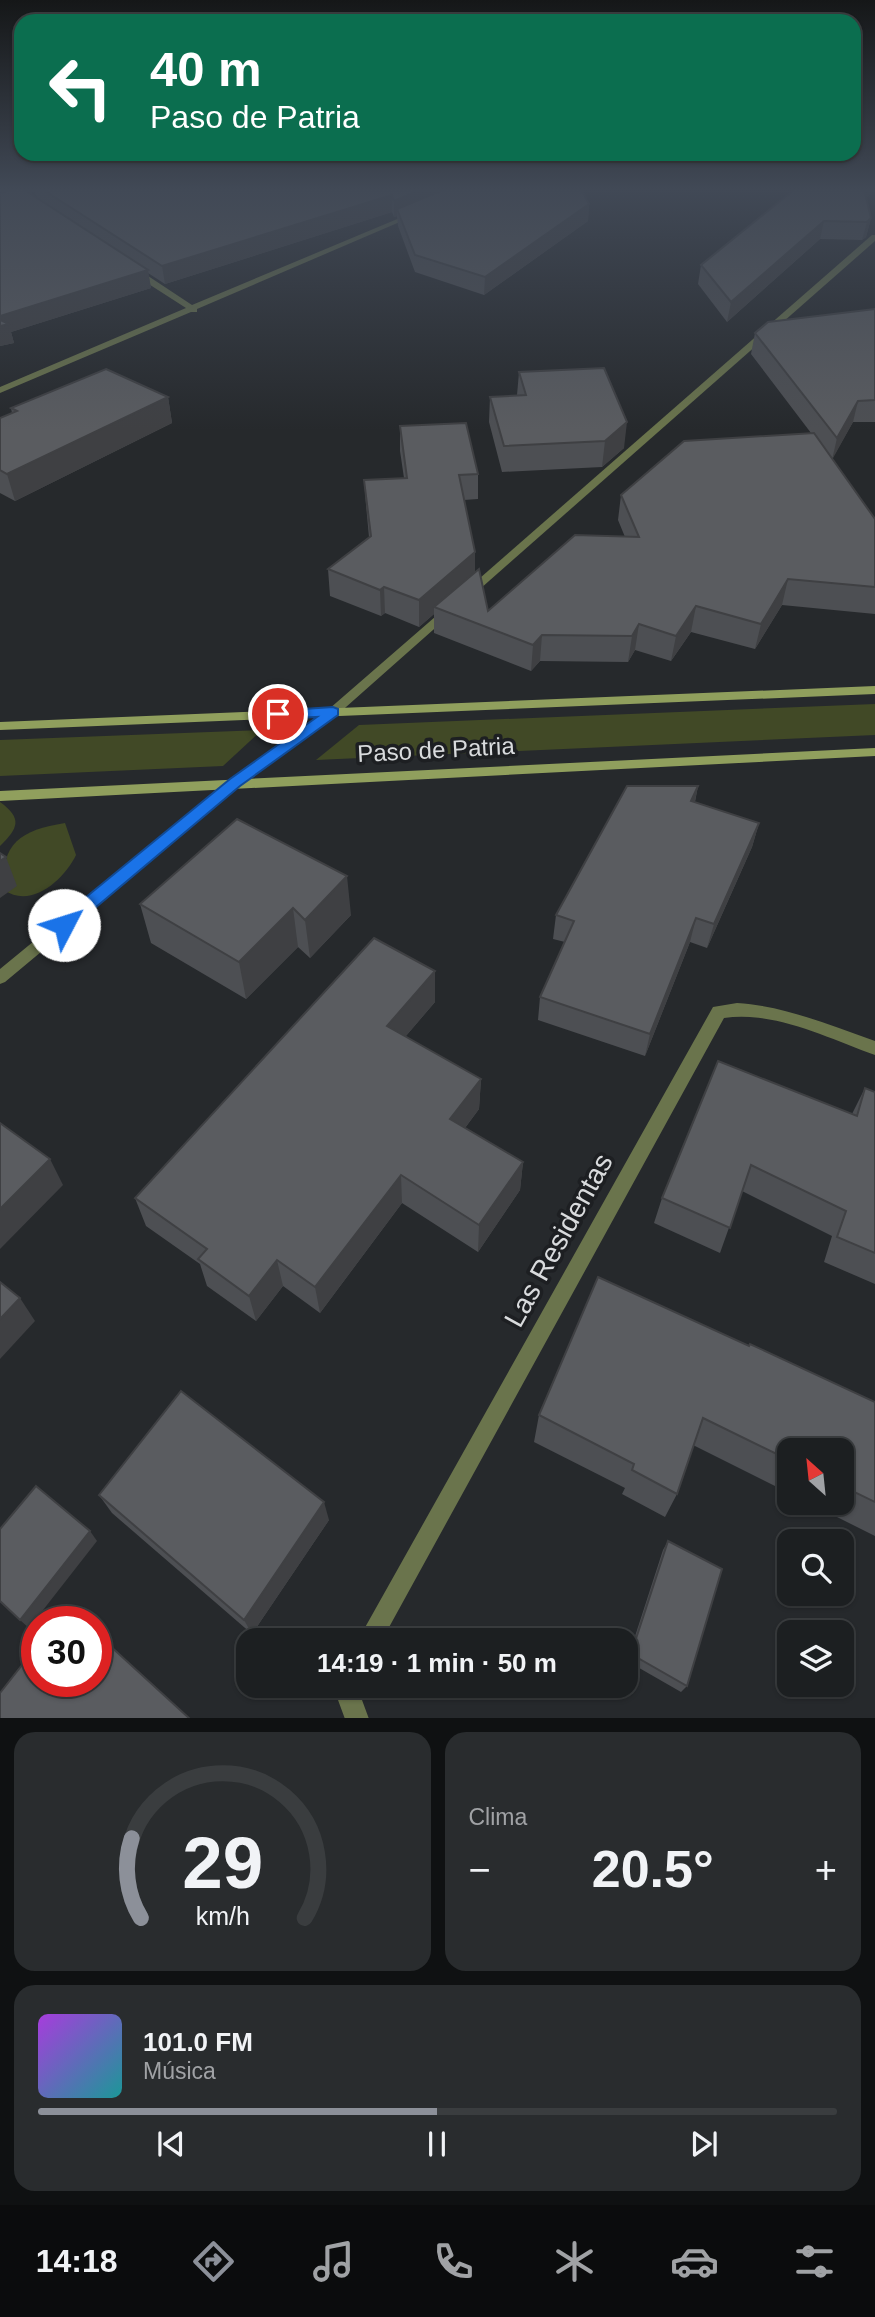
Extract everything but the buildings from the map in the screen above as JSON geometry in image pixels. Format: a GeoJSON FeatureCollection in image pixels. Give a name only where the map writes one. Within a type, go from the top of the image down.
{"type":"FeatureCollection","features":[{"type":"Feature","properties":{"kind":"street"},"geometry":{"type":"LineString","coordinates":[[133,269],[194,310]]}},
{"type":"Feature","properties":{"kind":"street"},"geometry":{"type":"LineString","coordinates":[[0,390],[288,269]]}},
{"type":"Feature","properties":{"kind":"street"},"geometry":{"type":"LineString","coordinates":[[0,978],[235,783],[333,712],[838,269]]}},
{"type":"Feature","properties":{"kind":"street","name":"Paso de Patria"},"geometry":{"type":"LineString","coordinates":[[0,726],[875,690]]}},
{"type":"Feature","properties":{"kind":"street","name":"Paso de Patria"},"geometry":{"type":"LineString","coordinates":[[0,796],[875,752]]}},
{"type":"Feature","properties":{"kind":"street","name":"Las Residentas"},"geometry":{"type":"LineString","coordinates":[[376,1628],[719,1012],[736,1008],[757,1009],[875,1048]]}},
{"type":"Feature","properties":{"kind":"street"},"geometry":{"type":"LineString","coordinates":[[350,1698],[357,1718]]}},
{"type":"Feature","properties":{"kind":"green space"},"geometry":{"type":"Polygon","coordinates":[[[875,704],[875,735],[316,760],[359,725],[875,704]]]}},
{"type":"Feature","properties":{"kind":"green space"},"geometry":{"type":"Polygon","coordinates":[[[262,730],[223,766],[0,776],[0,740],[262,730]]]}},
{"type":"Feature","properties":{"kind":"green space"},"geometry":{"type":"Polygon","coordinates":[[[0,802],[12,814],[15,824],[11,834],[0,846],[0,802]]]}},
{"type":"Feature","properties":{"kind":"green space"},"geometry":{"type":"Polygon","coordinates":[[[65,823],[76,855],[63,874],[46,889],[35,894],[14,895],[4,890],[6,861],[16,842],[36,830],[65,823]]]}},
{"type":"Feature","properties":{"kind":"route"},"geometry":{"type":"LineString","coordinates":[[64,925],[235,783],[333,712],[278,714]]}}]}
